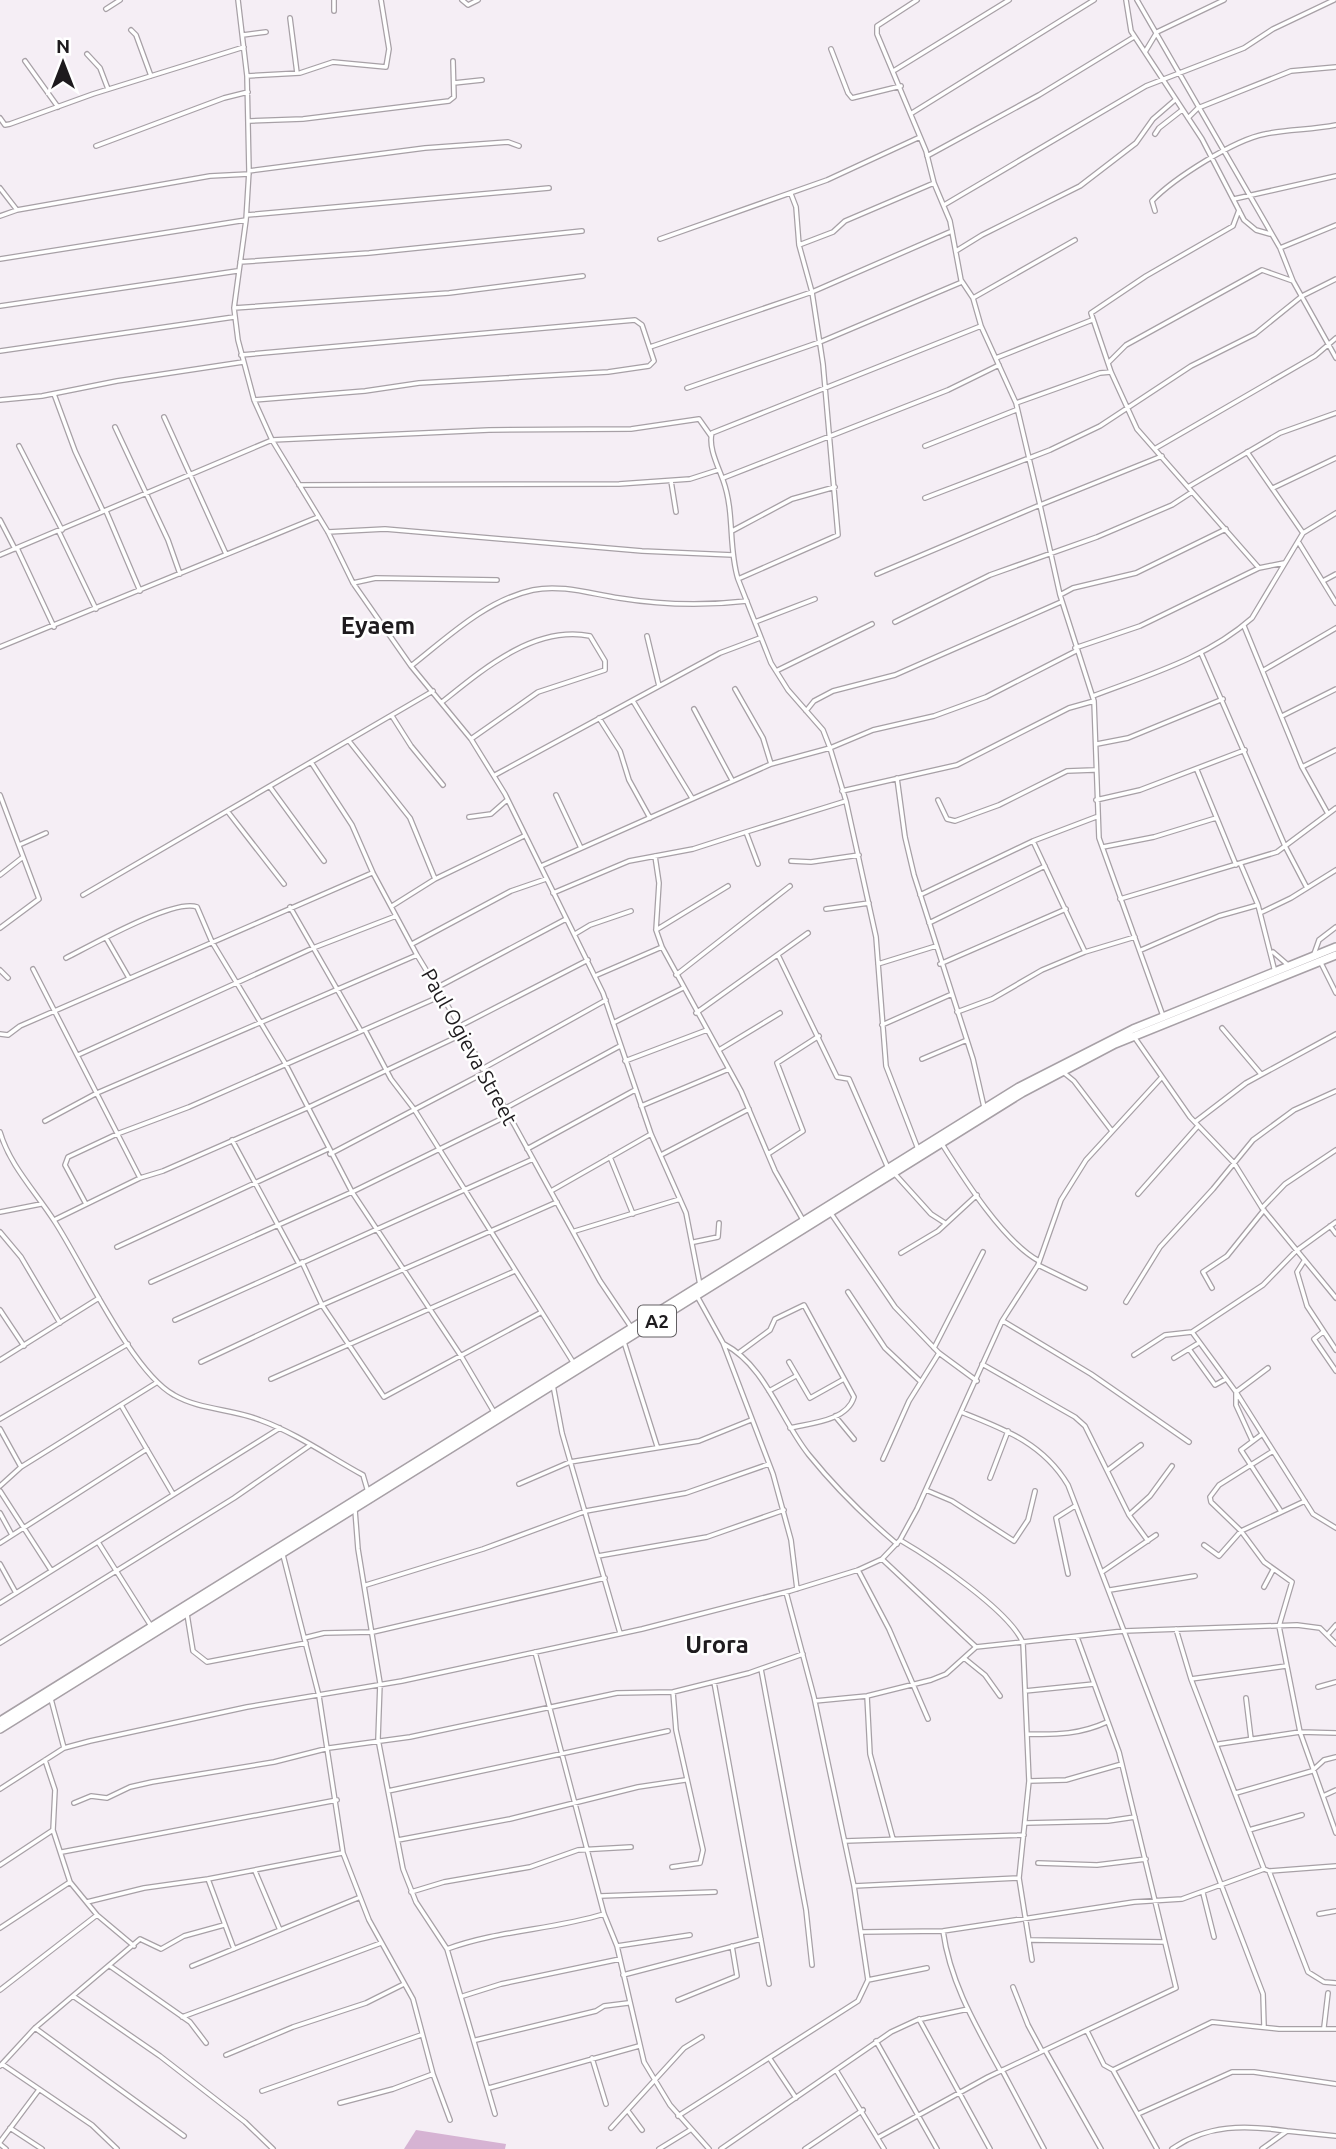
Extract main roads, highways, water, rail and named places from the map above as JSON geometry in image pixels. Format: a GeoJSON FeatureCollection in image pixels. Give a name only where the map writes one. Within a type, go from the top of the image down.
{"type":"FeatureCollection","features":[{"type":"Feature","properties":{"kind":"highway","name":"A2"},"geometry":{"type":"LineString","coordinates":[[0,1721],[803,1220],[1063,1072],[1133,1036],[1317,959],[1336,947]]}},
{"type":"Feature","properties":{"kind":"highway","name":"A2"},"geometry":{"type":"LineString","coordinates":[[0,1729],[697,1296],[830,1212],[891,1171],[918,1149],[984,1108],[1112,1039],[1290,966],[1336,955]]}},
{"type":"Feature","properties":{"kind":"district","name":"Eyaem"},"geometry":{"type":"Point","coordinates":[378,626]}},
{"type":"Feature","properties":{"kind":"district","name":"Urora"},"geometry":{"type":"Point","coordinates":[717,1645]}}]}
